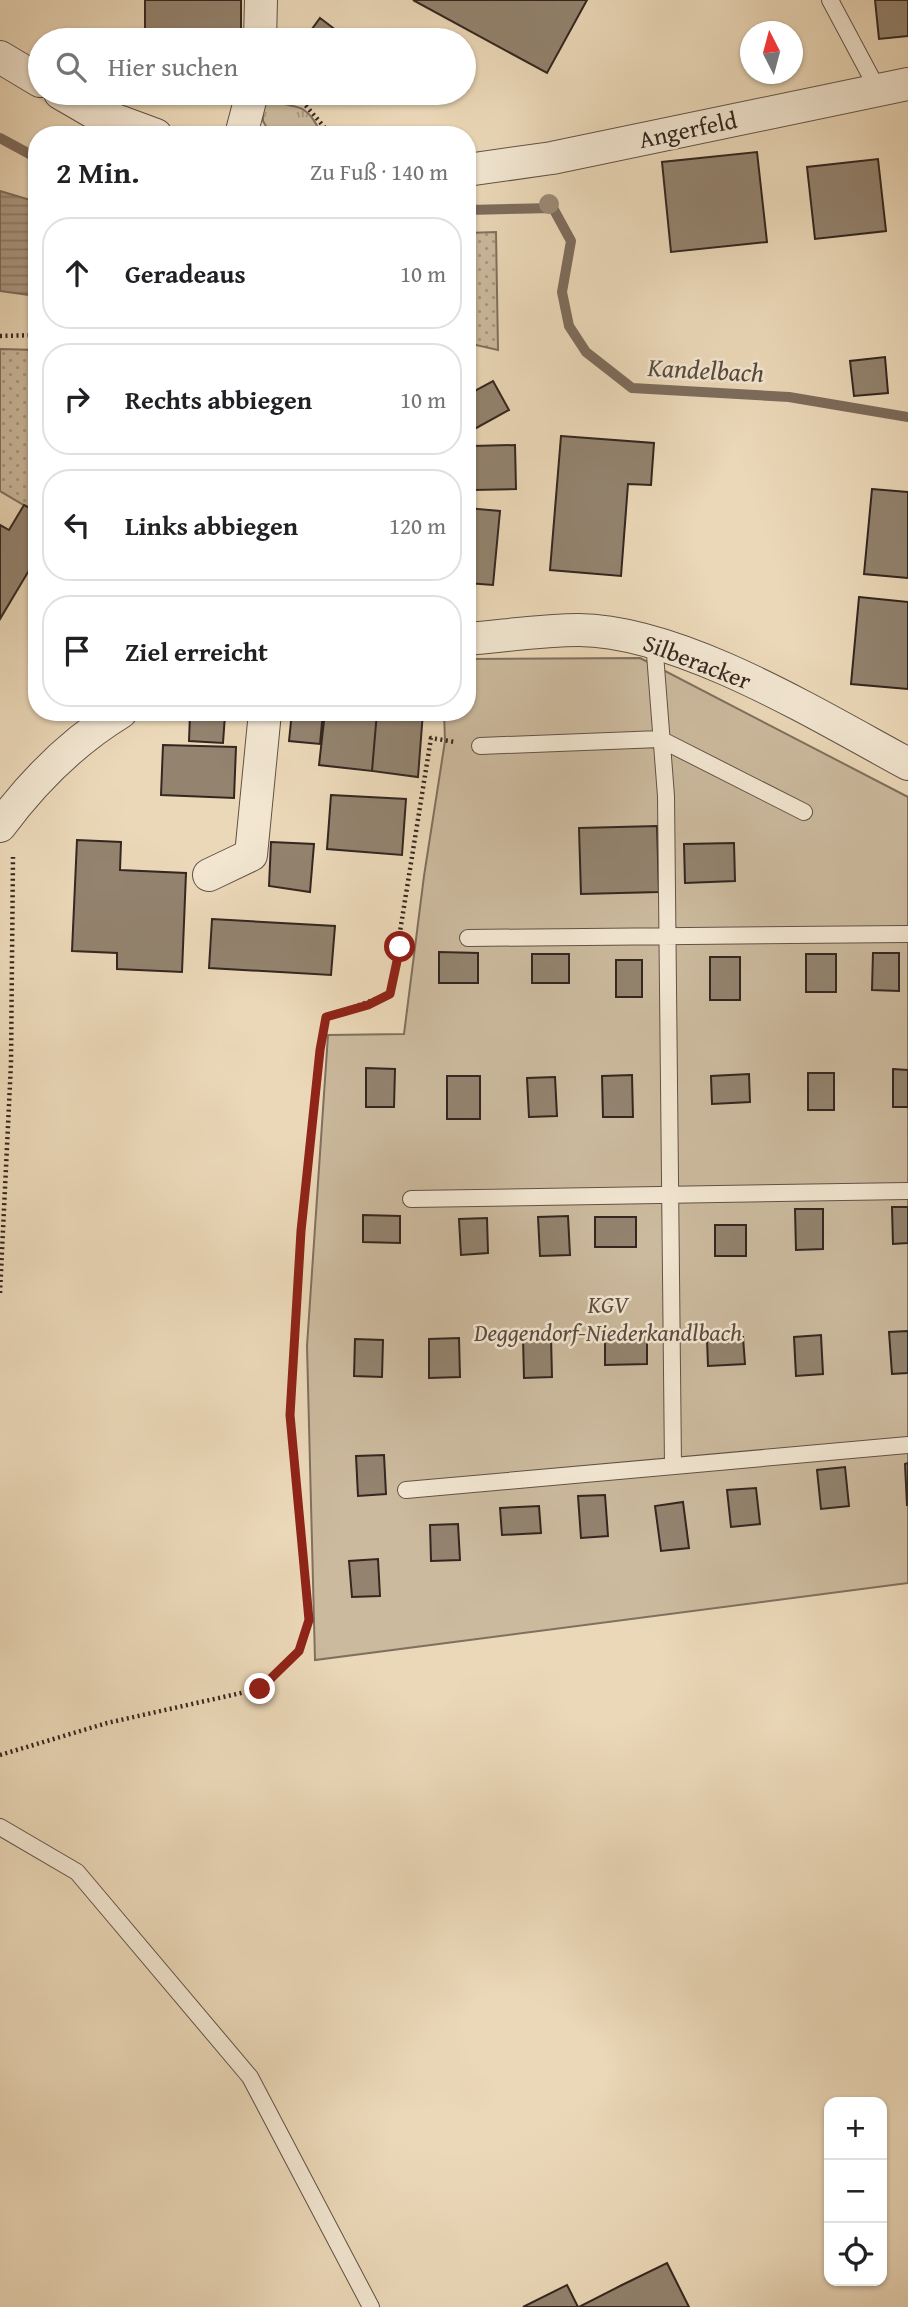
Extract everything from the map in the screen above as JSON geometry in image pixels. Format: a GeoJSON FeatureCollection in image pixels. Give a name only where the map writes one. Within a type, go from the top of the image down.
{"type":"FeatureCollection","features":[{"type":"Feature","properties":{"kind":"street"},"geometry":{"type":"LineString","coordinates":[[260,28],[261,0]]}},
{"type":"Feature","properties":{"kind":"street"},"geometry":{"type":"LineString","coordinates":[[0,57],[28,74]]}},
{"type":"Feature","properties":{"kind":"street","name":"Angerfeld"},"geometry":{"type":"LineString","coordinates":[[476,169],[552,159],[893,87]]}},
{"type":"Feature","properties":{"kind":"street"},"geometry":{"type":"LineString","coordinates":[[81,105],[132,126]]}},
{"type":"Feature","properties":{"kind":"street"},"geometry":{"type":"LineString","coordinates":[[243,126],[249,105]]}},
{"type":"Feature","properties":{"kind":"street","name":"Silberacker"},"geometry":{"type":"LineString","coordinates":[[476,638],[581,630],[654,641],[778,694],[908,765]]}},
{"type":"Feature","properties":{"kind":"street"},"geometry":{"type":"LineString","coordinates":[[5,839],[31,784],[90,731],[106,721]]}},
{"type":"Feature","properties":{"kind":"street"},"geometry":{"type":"LineString","coordinates":[[208,875],[251,855],[264,721]]}},
{"type":"Feature","properties":{"kind":"lane"},"geometry":{"type":"LineString","coordinates":[[830,0],[893,87]]}},
{"type":"Feature","properties":{"kind":"lane"},"geometry":{"type":"LineString","coordinates":[[654,641],[666,796],[668,1195],[673,1466]]}},
{"type":"Feature","properties":{"kind":"lane"},"geometry":{"type":"LineString","coordinates":[[480,746],[660,739],[803,812]]}},
{"type":"Feature","properties":{"kind":"lane"},"geometry":{"type":"LineString","coordinates":[[468,938],[908,934]]}},
{"type":"Feature","properties":{"kind":"lane"},"geometry":{"type":"LineString","coordinates":[[411,1199],[908,1191]]}},
{"type":"Feature","properties":{"kind":"lane"},"geometry":{"type":"LineString","coordinates":[[406,1490],[908,1446]]}},
{"type":"Feature","properties":{"kind":"lane"},"geometry":{"type":"LineString","coordinates":[[0,1827],[77,1872],[250,2077],[371,2307]]}},
{"type":"Feature","properties":{"kind":"path"},"geometry":{"type":"LineString","coordinates":[[305,105],[323,126]]}},
{"type":"Feature","properties":{"kind":"path"},"geometry":{"type":"LineString","coordinates":[[0,336],[28,335]]}},
{"type":"Feature","properties":{"kind":"path"},"geometry":{"type":"LineString","coordinates":[[0,1755],[107,1723],[260,1689],[299,1651],[309,1620],[290,1415],[301,1231],[320,1050],[326,1017],[368,1005],[390,994],[431,738],[480,746]]}},
{"type":"Feature","properties":{"kind":"path"},"geometry":{"type":"LineString","coordinates":[[0,1293],[11,1063],[15,860],[5,839]]}},
{"type":"Feature","properties":{"kind":"green space"},"geometry":{"type":"Polygon","coordinates":[[[262,105],[287,105],[304,110],[317,126],[266,126],[262,105]]]}},
{"type":"Feature","properties":{"kind":"green space"},"geometry":{"type":"Polygon","coordinates":[[[496,232],[498,350],[476,345],[476,233],[496,232]]]}},
{"type":"Feature","properties":{"kind":"green space"},"geometry":{"type":"Polygon","coordinates":[[[0,349],[28,350],[28,508],[0,491],[0,349]]]}},
{"type":"Feature","properties":{"kind":"green space","name":"KGV Deggendorf-Niederkandlbach"},"geometry":{"type":"Polygon","coordinates":[[[640,658],[908,797],[908,1583],[315,1660],[307,1346],[328,1035],[404,1034],[445,741],[444,721],[476,721],[476,659],[640,658]]]}},
{"type":"Feature","properties":{"kind":"shaded area"},"geometry":{"type":"Polygon","coordinates":[[[0,191],[28,199],[28,295],[0,291],[0,191]]]}},
{"type":"Feature","properties":{"kind":"building"},"geometry":{"type":"Polygon","coordinates":[[[145,0],[241,0],[241,28],[145,28],[145,0]]]}},
{"type":"Feature","properties":{"kind":"building"},"geometry":{"type":"Polygon","coordinates":[[[413,0],[587,0],[547,73],[476,34],[476,28],[464,28],[413,0]]]}},
{"type":"Feature","properties":{"kind":"building"},"geometry":{"type":"Polygon","coordinates":[[[875,0],[908,0],[908,36],[879,39],[875,0]]]}},
{"type":"Feature","properties":{"kind":"building"},"geometry":{"type":"Polygon","coordinates":[[[320,18],[333,28],[313,28],[320,18]]]}},
{"type":"Feature","properties":{"kind":"building"},"geometry":{"type":"Polygon","coordinates":[[[757,152],[767,242],[671,252],[662,162],[757,152]]]}},
{"type":"Feature","properties":{"kind":"building"},"geometry":{"type":"Polygon","coordinates":[[[878,159],[886,231],[815,239],[807,167],[878,159]]]}},
{"type":"Feature","properties":{"kind":"building"},"geometry":{"type":"Polygon","coordinates":[[[885,357],[888,393],[854,396],[850,361],[885,357]]]}},
{"type":"Feature","properties":{"kind":"building"},"geometry":{"type":"Polygon","coordinates":[[[493,381],[509,410],[476,428],[476,390],[493,381]]]}},
{"type":"Feature","properties":{"kind":"building"},"geometry":{"type":"Polygon","coordinates":[[[561,436],[654,443],[651,485],[628,484],[621,576],[550,570],[561,436]]]}},
{"type":"Feature","properties":{"kind":"building"},"geometry":{"type":"Polygon","coordinates":[[[515,445],[516,489],[476,490],[476,446],[515,445]]]}},
{"type":"Feature","properties":{"kind":"building"},"geometry":{"type":"Polygon","coordinates":[[[872,489],[908,492],[908,578],[864,574],[872,489]]]}},
{"type":"Feature","properties":{"kind":"building"},"geometry":{"type":"Polygon","coordinates":[[[24,505],[28,507],[28,572],[0,619],[0,525],[9,530],[24,505]]]}},
{"type":"Feature","properties":{"kind":"building"},"geometry":{"type":"Polygon","coordinates":[[[476,509],[500,511],[493,585],[476,584],[476,509]]]}},
{"type":"Feature","properties":{"kind":"building"},"geometry":{"type":"Polygon","coordinates":[[[859,597],[908,602],[908,689],[851,684],[859,597]]]}},
{"type":"Feature","properties":{"kind":"building"},"geometry":{"type":"Polygon","coordinates":[[[190,721],[225,721],[223,743],[189,741],[190,721]]]}},
{"type":"Feature","properties":{"kind":"building"},"geometry":{"type":"Polygon","coordinates":[[[291,721],[322,721],[320,744],[289,741],[291,721]]]}},
{"type":"Feature","properties":{"kind":"building"},"geometry":{"type":"Polygon","coordinates":[[[324,721],[376,721],[372,771],[319,765],[324,721]]]}},
{"type":"Feature","properties":{"kind":"building"},"geometry":{"type":"Polygon","coordinates":[[[376,721],[422,721],[418,777],[372,771],[376,721]]]}},
{"type":"Feature","properties":{"kind":"building"},"geometry":{"type":"Polygon","coordinates":[[[163,745],[236,747],[234,798],[161,795],[163,745]]]}},
{"type":"Feature","properties":{"kind":"building"},"geometry":{"type":"Polygon","coordinates":[[[331,795],[406,799],[402,855],[327,849],[331,795]]]}},
{"type":"Feature","properties":{"kind":"building"},"geometry":{"type":"Polygon","coordinates":[[[657,826],[659,892],[581,894],[579,828],[657,826]]]}},
{"type":"Feature","properties":{"kind":"building"},"geometry":{"type":"Polygon","coordinates":[[[77,840],[121,842],[120,870],[186,873],[182,972],[117,969],[117,953],[72,951],[77,840]]]}},
{"type":"Feature","properties":{"kind":"building"},"geometry":{"type":"Polygon","coordinates":[[[271,842],[314,844],[310,892],[269,886],[271,842]]]}},
{"type":"Feature","properties":{"kind":"building"},"geometry":{"type":"Polygon","coordinates":[[[734,843],[735,881],[685,883],[684,844],[734,843]]]}},
{"type":"Feature","properties":{"kind":"building"},"geometry":{"type":"Polygon","coordinates":[[[212,919],[335,926],[331,975],[209,968],[212,919]]]}},
{"type":"Feature","properties":{"kind":"building"},"geometry":{"type":"Polygon","coordinates":[[[439,952],[478,953],[478,983],[439,983],[439,952]]]}},
{"type":"Feature","properties":{"kind":"building"},"geometry":{"type":"Polygon","coordinates":[[[873,953],[899,953],[899,991],[872,990],[873,953]]]}},
{"type":"Feature","properties":{"kind":"building"},"geometry":{"type":"Polygon","coordinates":[[[532,954],[569,954],[569,983],[532,983],[532,954]]]}},
{"type":"Feature","properties":{"kind":"building"},"geometry":{"type":"Polygon","coordinates":[[[806,954],[836,954],[836,992],[806,992],[806,954]]]}},
{"type":"Feature","properties":{"kind":"building"},"geometry":{"type":"Polygon","coordinates":[[[710,957],[740,957],[740,1000],[710,1000],[710,957]]]}},
{"type":"Feature","properties":{"kind":"building"},"geometry":{"type":"Polygon","coordinates":[[[616,960],[642,960],[642,997],[616,997],[616,960]]]}},
{"type":"Feature","properties":{"kind":"building"},"geometry":{"type":"Polygon","coordinates":[[[366,1068],[395,1069],[394,1107],[366,1107],[366,1068]]]}},
{"type":"Feature","properties":{"kind":"building"},"geometry":{"type":"Polygon","coordinates":[[[893,1069],[908,1070],[908,1107],[893,1107],[893,1069]]]}},
{"type":"Feature","properties":{"kind":"building"},"geometry":{"type":"Polygon","coordinates":[[[808,1073],[834,1073],[834,1110],[808,1110],[808,1073]]]}},
{"type":"Feature","properties":{"kind":"building"},"geometry":{"type":"Polygon","coordinates":[[[749,1074],[750,1102],[712,1104],[711,1076],[749,1074]]]}},
{"type":"Feature","properties":{"kind":"building"},"geometry":{"type":"Polygon","coordinates":[[[632,1075],[633,1117],[603,1117],[602,1076],[632,1075]]]}},
{"type":"Feature","properties":{"kind":"building"},"geometry":{"type":"Polygon","coordinates":[[[447,1076],[480,1076],[480,1119],[447,1119],[447,1076]]]}},
{"type":"Feature","properties":{"kind":"building"},"geometry":{"type":"Polygon","coordinates":[[[555,1077],[557,1116],[529,1117],[527,1078],[555,1077]]]}},
{"type":"Feature","properties":{"kind":"building"},"geometry":{"type":"Polygon","coordinates":[[[892,1207],[908,1207],[908,1243],[893,1244],[892,1207]]]}},
{"type":"Feature","properties":{"kind":"building"},"geometry":{"type":"Polygon","coordinates":[[[795,1209],[823,1209],[823,1249],[796,1250],[795,1209]]]}},
{"type":"Feature","properties":{"kind":"building"},"geometry":{"type":"Polygon","coordinates":[[[363,1215],[400,1216],[400,1243],[363,1242],[363,1215]]]}},
{"type":"Feature","properties":{"kind":"building"},"geometry":{"type":"Polygon","coordinates":[[[568,1216],[570,1255],[540,1256],[538,1217],[568,1216]]]}},
{"type":"Feature","properties":{"kind":"building"},"geometry":{"type":"Polygon","coordinates":[[[595,1217],[636,1217],[636,1247],[595,1247],[595,1217]]]}},
{"type":"Feature","properties":{"kind":"building"},"geometry":{"type":"Polygon","coordinates":[[[487,1218],[488,1253],[461,1255],[459,1219],[487,1218]]]}},
{"type":"Feature","properties":{"kind":"building"},"geometry":{"type":"Polygon","coordinates":[[[715,1225],[746,1225],[746,1256],[715,1256],[715,1225]]]}},
{"type":"Feature","properties":{"kind":"building"},"geometry":{"type":"Polygon","coordinates":[[[908,1331],[908,1373],[892,1374],[889,1332],[908,1331]]]}},
{"type":"Feature","properties":{"kind":"building"},"geometry":{"type":"Polygon","coordinates":[[[605,1333],[647,1333],[647,1364],[605,1365],[605,1333]]]}},
{"type":"Feature","properties":{"kind":"building"},"geometry":{"type":"Polygon","coordinates":[[[821,1335],[823,1374],[796,1376],[794,1337],[821,1335]]]}},
{"type":"Feature","properties":{"kind":"building"},"geometry":{"type":"Polygon","coordinates":[[[551,1337],[552,1377],[524,1378],[523,1338],[551,1337]]]}},
{"type":"Feature","properties":{"kind":"building"},"geometry":{"type":"Polygon","coordinates":[[[743,1337],[745,1364],[708,1366],[707,1339],[743,1337]]]}},
{"type":"Feature","properties":{"kind":"building"},"geometry":{"type":"Polygon","coordinates":[[[459,1338],[460,1377],[429,1378],[429,1339],[459,1338]]]}},
{"type":"Feature","properties":{"kind":"building"},"geometry":{"type":"Polygon","coordinates":[[[355,1339],[383,1340],[382,1377],[354,1376],[355,1339]]]}},
{"type":"Feature","properties":{"kind":"building"},"geometry":{"type":"Polygon","coordinates":[[[384,1455],[386,1494],[358,1496],[356,1456],[384,1455]]]}},
{"type":"Feature","properties":{"kind":"building"},"geometry":{"type":"Polygon","coordinates":[[[908,1463],[908,1505],[907,1505],[905,1464],[908,1463]]]}},
{"type":"Feature","properties":{"kind":"building"},"geometry":{"type":"Polygon","coordinates":[[[845,1467],[849,1506],[821,1509],[817,1470],[845,1467]]]}},
{"type":"Feature","properties":{"kind":"building"},"geometry":{"type":"Polygon","coordinates":[[[756,1488],[760,1524],[731,1527],[727,1490],[756,1488]]]}},
{"type":"Feature","properties":{"kind":"building"},"geometry":{"type":"Polygon","coordinates":[[[605,1495],[608,1536],[581,1538],[578,1496],[605,1495]]]}},
{"type":"Feature","properties":{"kind":"building"},"geometry":{"type":"Polygon","coordinates":[[[683,1502],[689,1548],[661,1551],[655,1506],[683,1502]]]}},
{"type":"Feature","properties":{"kind":"building"},"geometry":{"type":"Polygon","coordinates":[[[539,1506],[541,1533],[502,1535],[500,1508],[539,1506]]]}},
{"type":"Feature","properties":{"kind":"building"},"geometry":{"type":"Polygon","coordinates":[[[458,1524],[460,1560],[431,1561],[430,1525],[458,1524]]]}},
{"type":"Feature","properties":{"kind":"building"},"geometry":{"type":"Polygon","coordinates":[[[378,1559],[380,1596],[352,1597],[349,1561],[378,1559]]]}},
{"type":"Feature","properties":{"kind":"building"},"geometry":{"type":"Polygon","coordinates":[[[667,2263],[689,2307],[579,2307],[622,2285],[667,2263]]]}},
{"type":"Feature","properties":{"kind":"building"},"geometry":{"type":"Polygon","coordinates":[[[567,2285],[578,2307],[523,2307],[567,2285]]]}},
{"type":"Feature","properties":{"kind":"waterway","name":"Kandelbach"},"geometry":{"type":"LineString","coordinates":[[0,138],[28,153]]}},
{"type":"Feature","properties":{"kind":"waterway","name":"Kandelbach"},"geometry":{"type":"LineString","coordinates":[[476,210],[553,208],[571,241],[562,292],[569,326],[586,352],[632,388],[789,397],[908,417]]}},
{"type":"Feature","properties":{"kind":"route"},"geometry":{"type":"LineString","coordinates":[[260,1689],[299,1651],[309,1620],[290,1415],[301,1231],[320,1050],[326,1017],[368,1005],[390,994],[400,947]]}}]}
